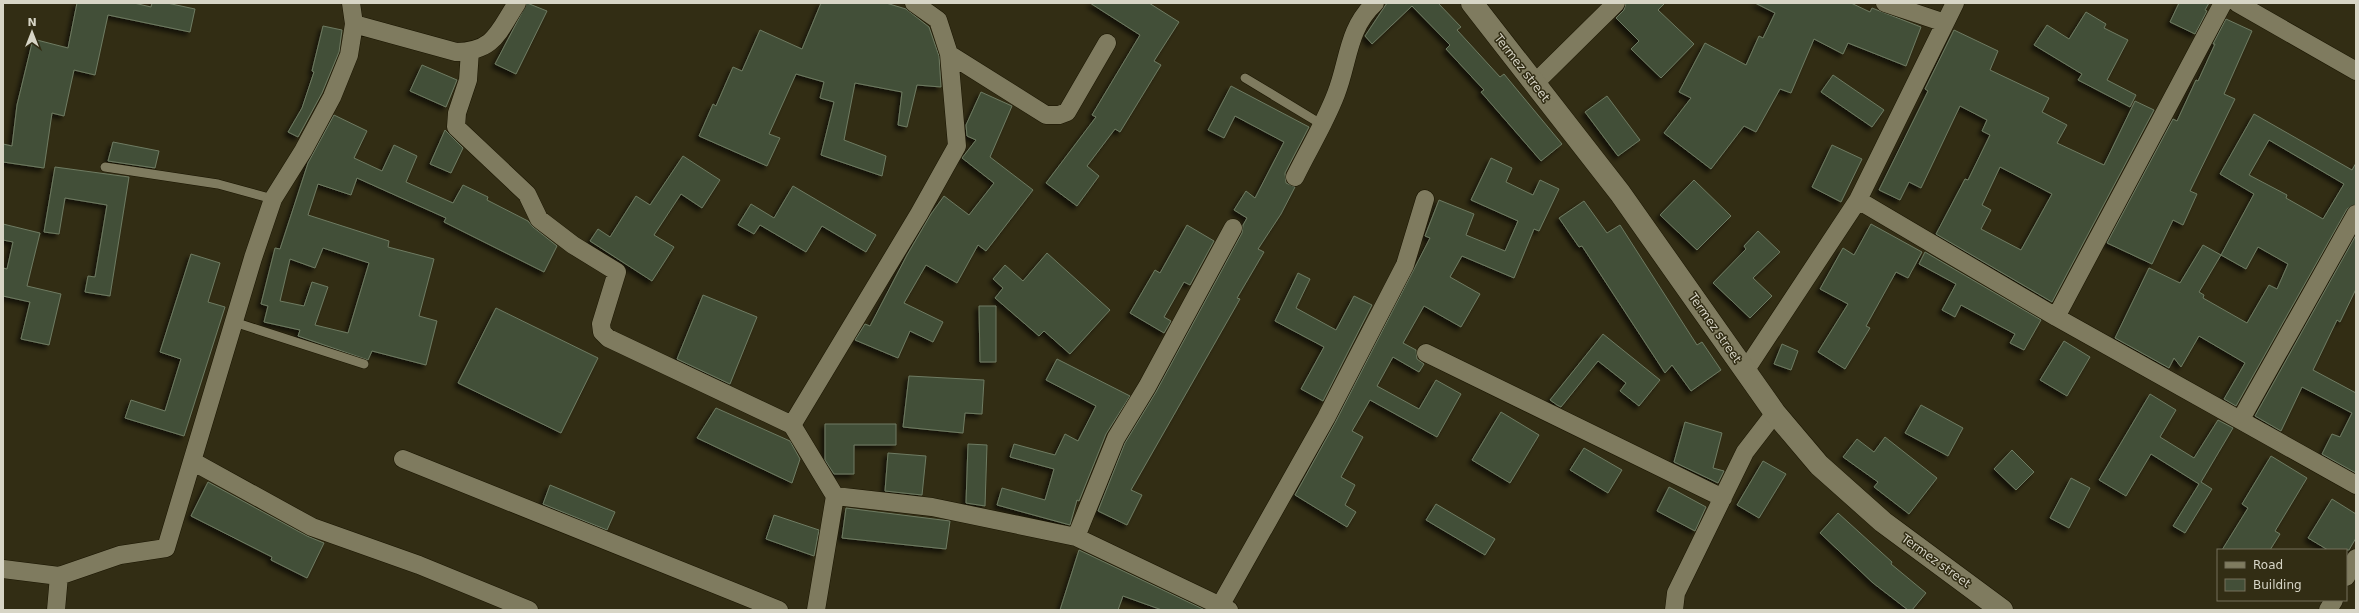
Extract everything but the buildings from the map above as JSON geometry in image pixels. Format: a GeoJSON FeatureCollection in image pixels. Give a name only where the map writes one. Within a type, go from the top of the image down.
{"type":"FeatureCollection","features":[{"type":"Feature","properties":{"kind":"main road","name":"Termez street"},"geometry":{"type":"LineString","coordinates":[[1472,3],[1620,193],[1775,413],[1819,465],[1883,522],[2002,610]]}},
{"type":"Feature","properties":{"kind":"street"},"geometry":{"type":"LineString","coordinates":[[3,570],[59,576],[120,555],[166,548],[234,322],[273,199],[303,151],[332,97],[349,55],[354,24],[351,3]]}},
{"type":"Feature","properties":{"kind":"street"},"geometry":{"type":"LineString","coordinates":[[354,24],[456,52],[470,51],[492,42],[517,3]]}},
{"type":"Feature","properties":{"kind":"street"},"geometry":{"type":"LineString","coordinates":[[792,425],[919,214],[957,146],[949,54],[938,20],[914,3]]}},
{"type":"Feature","properties":{"kind":"street"},"geometry":{"type":"LineString","coordinates":[[1295,177],[1336,94],[1351,39],[1364,13],[1375,3]]}},
{"type":"Feature","properties":{"kind":"street"},"geometry":{"type":"LineString","coordinates":[[1535,83],[1616,3]]}},
{"type":"Feature","properties":{"kind":"street"},"geometry":{"type":"LineString","coordinates":[[1885,3],[1945,23]]}},
{"type":"Feature","properties":{"kind":"street"},"geometry":{"type":"LineString","coordinates":[[1746,370],[1858,200],[1955,3]]}},
{"type":"Feature","properties":{"kind":"street"},"geometry":{"type":"LineString","coordinates":[[2056,317],[2223,3]]}},
{"type":"Feature","properties":{"kind":"street"},"geometry":{"type":"LineString","coordinates":[[2237,3],[2356,71]]}},
{"type":"Feature","properties":{"kind":"street"},"geometry":{"type":"LineString","coordinates":[[949,54],[1046,114],[1059,115],[1067,112],[1107,43]]}},
{"type":"Feature","properties":{"kind":"street"},"geometry":{"type":"LineString","coordinates":[[470,51],[468,80],[457,113],[456,127],[527,194],[538,219],[573,245],[617,272],[602,324],[602,332],[608,338],[792,425],[835,496],[816,610]]}},
{"type":"Feature","properties":{"kind":"street"},"geometry":{"type":"LineString","coordinates":[[835,496],[932,506],[1076,537],[1224,608],[1326,418],[1405,266],[1425,199]]}},
{"type":"Feature","properties":{"kind":"street"},"geometry":{"type":"LineString","coordinates":[[1858,200],[2056,317],[2241,419],[2356,485]]}},
{"type":"Feature","properties":{"kind":"street"},"geometry":{"type":"LineString","coordinates":[[2241,419],[2356,214]]}},
{"type":"Feature","properties":{"kind":"street"},"geometry":{"type":"LineString","coordinates":[[1076,537],[1116,438],[1147,387],[1233,228]]}},
{"type":"Feature","properties":{"kind":"street"},"geometry":{"type":"LineString","coordinates":[[1426,353],[1723,498]]}},
{"type":"Feature","properties":{"kind":"street"},"geometry":{"type":"LineString","coordinates":[[1674,610],[1676,593],[1745,452],[1775,413]]}},
{"type":"Feature","properties":{"kind":"street"},"geometry":{"type":"LineString","coordinates":[[403,459],[779,610]]}},
{"type":"Feature","properties":{"kind":"street"},"geometry":{"type":"LineString","coordinates":[[192,461],[312,527],[419,565],[529,610]]}},
{"type":"Feature","properties":{"kind":"street"},"geometry":{"type":"LineString","coordinates":[[2347,575],[2356,558]]}},
{"type":"Feature","properties":{"kind":"street"},"geometry":{"type":"LineString","coordinates":[[56,610],[59,576]]}},
{"type":"Feature","properties":{"kind":"street"},"geometry":{"type":"LineString","coordinates":[[2328,610],[2333,601]]}},
{"type":"Feature","properties":{"kind":"lane"},"geometry":{"type":"LineString","coordinates":[[1245,78],[1321,124]]}},
{"type":"Feature","properties":{"kind":"lane"},"geometry":{"type":"LineString","coordinates":[[105,167],[218,184],[273,199]]}},
{"type":"Feature","properties":{"kind":"lane"},"geometry":{"type":"LineString","coordinates":[[234,322],[364,364]]}}]}
